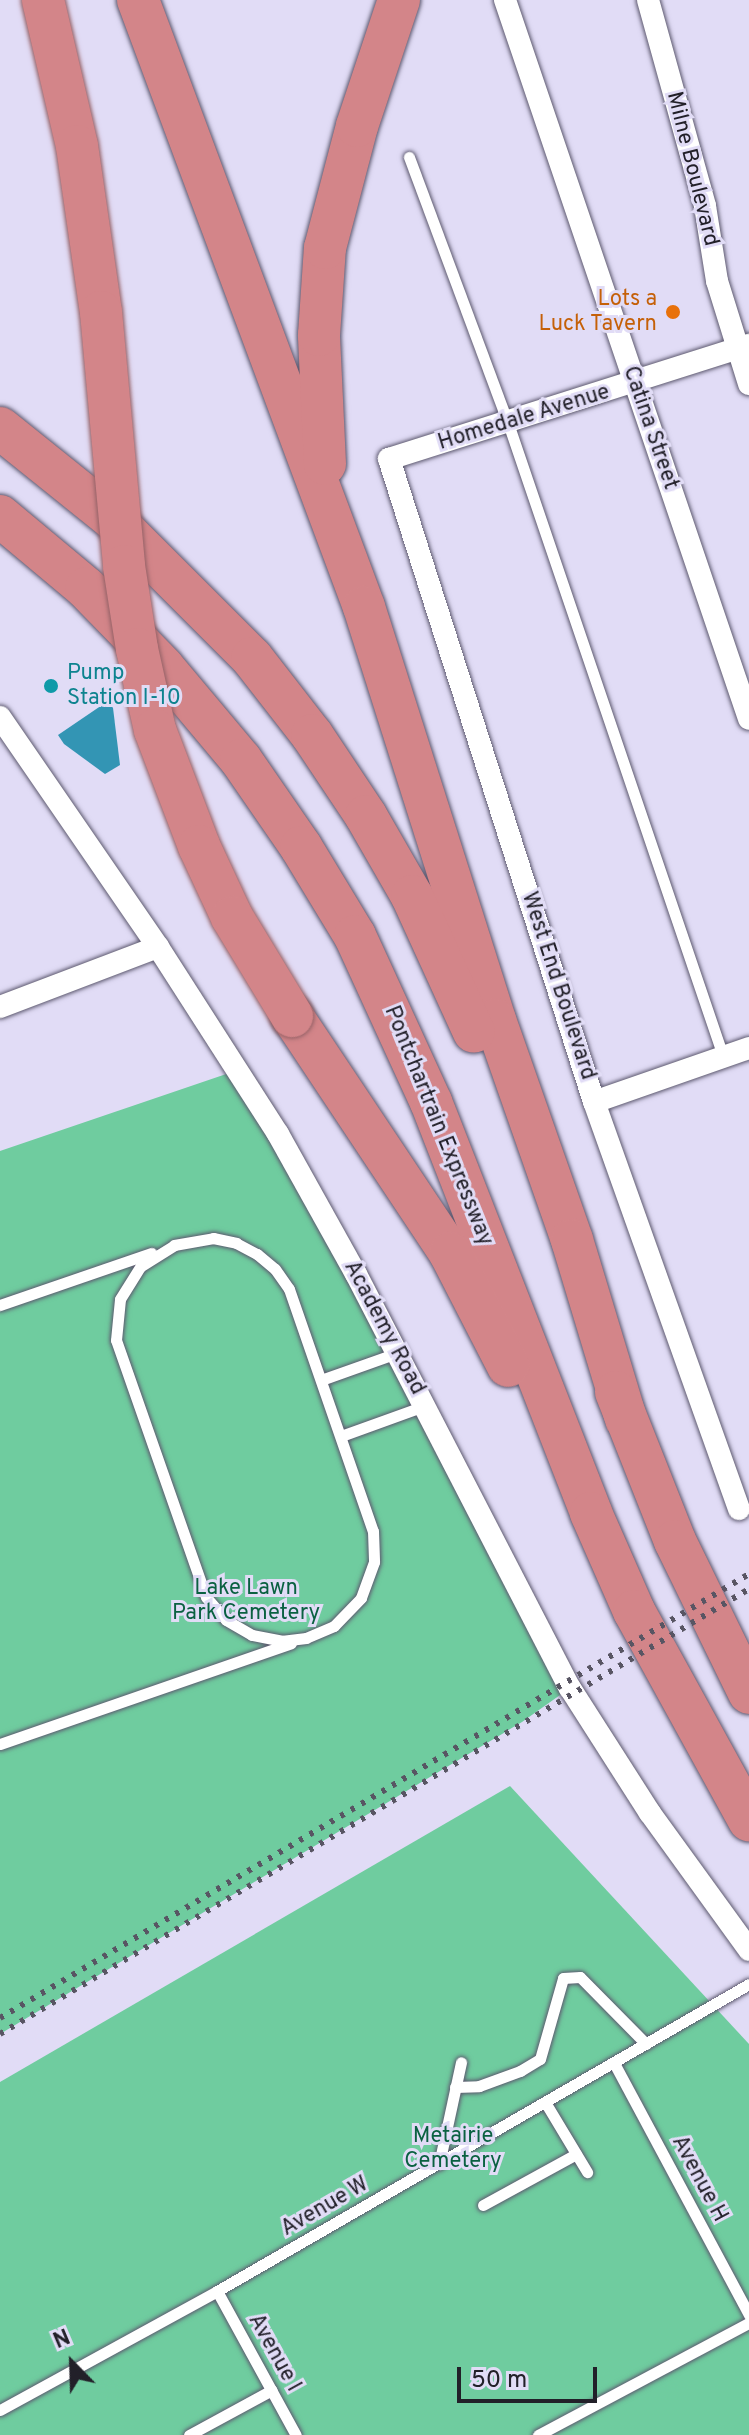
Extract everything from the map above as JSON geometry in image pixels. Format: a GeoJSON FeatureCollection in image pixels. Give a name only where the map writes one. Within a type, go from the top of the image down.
{"type":"FeatureCollection","features":[{"type":"Feature","properties":{"kind":"highway"},"geometry":{"type":"LineString","coordinates":[[43,0],[77,146],[101,312],[124,566],[137,649],[155,730],[175,787],[232,917],[292,1016],[450,1253],[533,1420],[591,1513]]}},
{"type":"Feature","properties":{"kind":"highway"},"geometry":{"type":"LineString","coordinates":[[138,0],[332,517],[396,705],[495,1020],[572,1240],[626,1419]]}},
{"type":"Feature","properties":{"kind":"highway"},"geometry":{"type":"LineString","coordinates":[[332,517],[320,383],[319,335],[325,248],[357,126],[399,0]]}},
{"type":"Feature","properties":{"kind":"highway"},"geometry":{"type":"LineString","coordinates":[[0,428],[112,518],[205,607],[252,658],[312,735],[366,816],[412,896],[457,992],[675,1541],[749,1693]]}},
{"type":"Feature","properties":{"kind":"highway","name":"Pontchartrain Expressway"},"geometry":{"type":"LineString","coordinates":[[0,516],[86,588],[163,667],[241,760],[301,847],[355,936],[431,1102],[591,1513],[641,1625],[749,1820]]}},
{"type":"Feature","properties":{"kind":"street","name":"Catina Street"},"geometry":{"type":"LineString","coordinates":[[505,0],[749,719]]}},
{"type":"Feature","properties":{"kind":"street","name":"Milne Boulevard"},"geometry":{"type":"LineString","coordinates":[[648,0],[705,206],[717,281],[743,347],[749,384]]}},
{"type":"Feature","properties":{"kind":"street","name":"Homedale Avenue"},"geometry":{"type":"LineString","coordinates":[[389,459],[743,347]]}},
{"type":"Feature","properties":{"kind":"street","name":"West End Boulevard"},"geometry":{"type":"LineString","coordinates":[[389,459],[594,1102],[739,1509]]}},
{"type":"Feature","properties":{"kind":"street","name":"Academy Road"},"geometry":{"type":"LineString","coordinates":[[0,717],[158,947],[278,1134],[397,1353],[570,1688],[650,1813],[749,1950]]}},
{"type":"Feature","properties":{"kind":"street"},"geometry":{"type":"LineString","coordinates":[[0,1007],[158,947]]}},
{"type":"Feature","properties":{"kind":"street"},"geometry":{"type":"LineString","coordinates":[[594,1102],[749,1048]]}},
{"type":"Feature","properties":{"kind":"lane"},"geometry":{"type":"LineString","coordinates":[[409,157],[508,423],[723,1056]]}},
{"type":"Feature","properties":{"kind":"lane"},"geometry":{"type":"LineString","coordinates":[[0,1305],[197,1239],[221,1239],[251,1249],[270,1263],[289,1289],[371,1523],[374,1562],[368,1584],[352,1610],[328,1630],[0,1744]]}},
{"type":"Feature","properties":{"kind":"lane"},"geometry":{"type":"LineString","coordinates":[[167,1248],[147,1260],[131,1278],[120,1299],[114,1330],[193,1566],[210,1603],[232,1625],[268,1639],[306,1638]]}},
{"type":"Feature","properties":{"kind":"lane"},"geometry":{"type":"LineString","coordinates":[[321,1380],[397,1353]]}},
{"type":"Feature","properties":{"kind":"lane"},"geometry":{"type":"LineString","coordinates":[[341,1436],[424,1406]]}},
{"type":"Feature","properties":{"kind":"lane"},"geometry":{"type":"LineString","coordinates":[[455,2087],[479,2086],[520,2071],[540,2059],[563,1978],[580,1977],[646,2044]]}},
{"type":"Feature","properties":{"kind":"lane","name":"Avenue W"},"geometry":{"type":"LineString","coordinates":[[0,2410],[217,2291],[749,1984]]}},
{"type":"Feature","properties":{"kind":"lane"},"geometry":{"type":"LineString","coordinates":[[439,2164],[461,2062]]}},
{"type":"Feature","properties":{"kind":"lane","name":"Avenue H"},"geometry":{"type":"LineString","coordinates":[[614,2063],[749,2315]]}},
{"type":"Feature","properties":{"kind":"lane"},"geometry":{"type":"LineString","coordinates":[[545,2102],[587,2172]]}},
{"type":"Feature","properties":{"kind":"lane"},"geometry":{"type":"LineString","coordinates":[[483,2205],[576,2154]]}},
{"type":"Feature","properties":{"kind":"lane","name":"Avenue I"},"geometry":{"type":"LineString","coordinates":[[217,2291],[296,2435]]}},
{"type":"Feature","properties":{"kind":"lane"},"geometry":{"type":"LineString","coordinates":[[538,2435],[749,2323]]}},
{"type":"Feature","properties":{"kind":"lane"},"geometry":{"type":"LineString","coordinates":[[189,2435],[272,2390]]}},
{"type":"Feature","properties":{"kind":"green space","name":"Lake Lawn Park Cemetery"},"geometry":{"type":"Polygon","coordinates":[[[238,1070],[570,1688],[522,1722],[0,2034],[0,1151],[238,1070]]]}},
{"type":"Feature","properties":{"kind":"green space","name":"Metairie Cemetery"},"geometry":{"type":"Polygon","coordinates":[[[510,1786],[749,2044],[749,2435],[0,2435],[0,2082],[510,1786]]]}},
{"type":"Feature","properties":{"kind":"water"},"geometry":{"type":"Polygon","coordinates":[[[108,701],[113,708],[120,765],[105,774],[64,744],[58,735],[108,701]]]}},
{"type":"Feature","properties":{"kind":"railway"},"geometry":{"type":"LineString","coordinates":[[0,2018],[749,1574]]}},
{"type":"Feature","properties":{"kind":"railway"},"geometry":{"type":"LineString","coordinates":[[0,2034],[749,1589]]}},
{"type":"Feature","properties":{"kind":"place","name":"Lots a Luck Tavern"},"geometry":{"type":"Point","coordinates":[673,312]}},
{"type":"Feature","properties":{"kind":"place","name":"Pump Station I-10"},"geometry":{"type":"Point","coordinates":[51,686]}}]}
